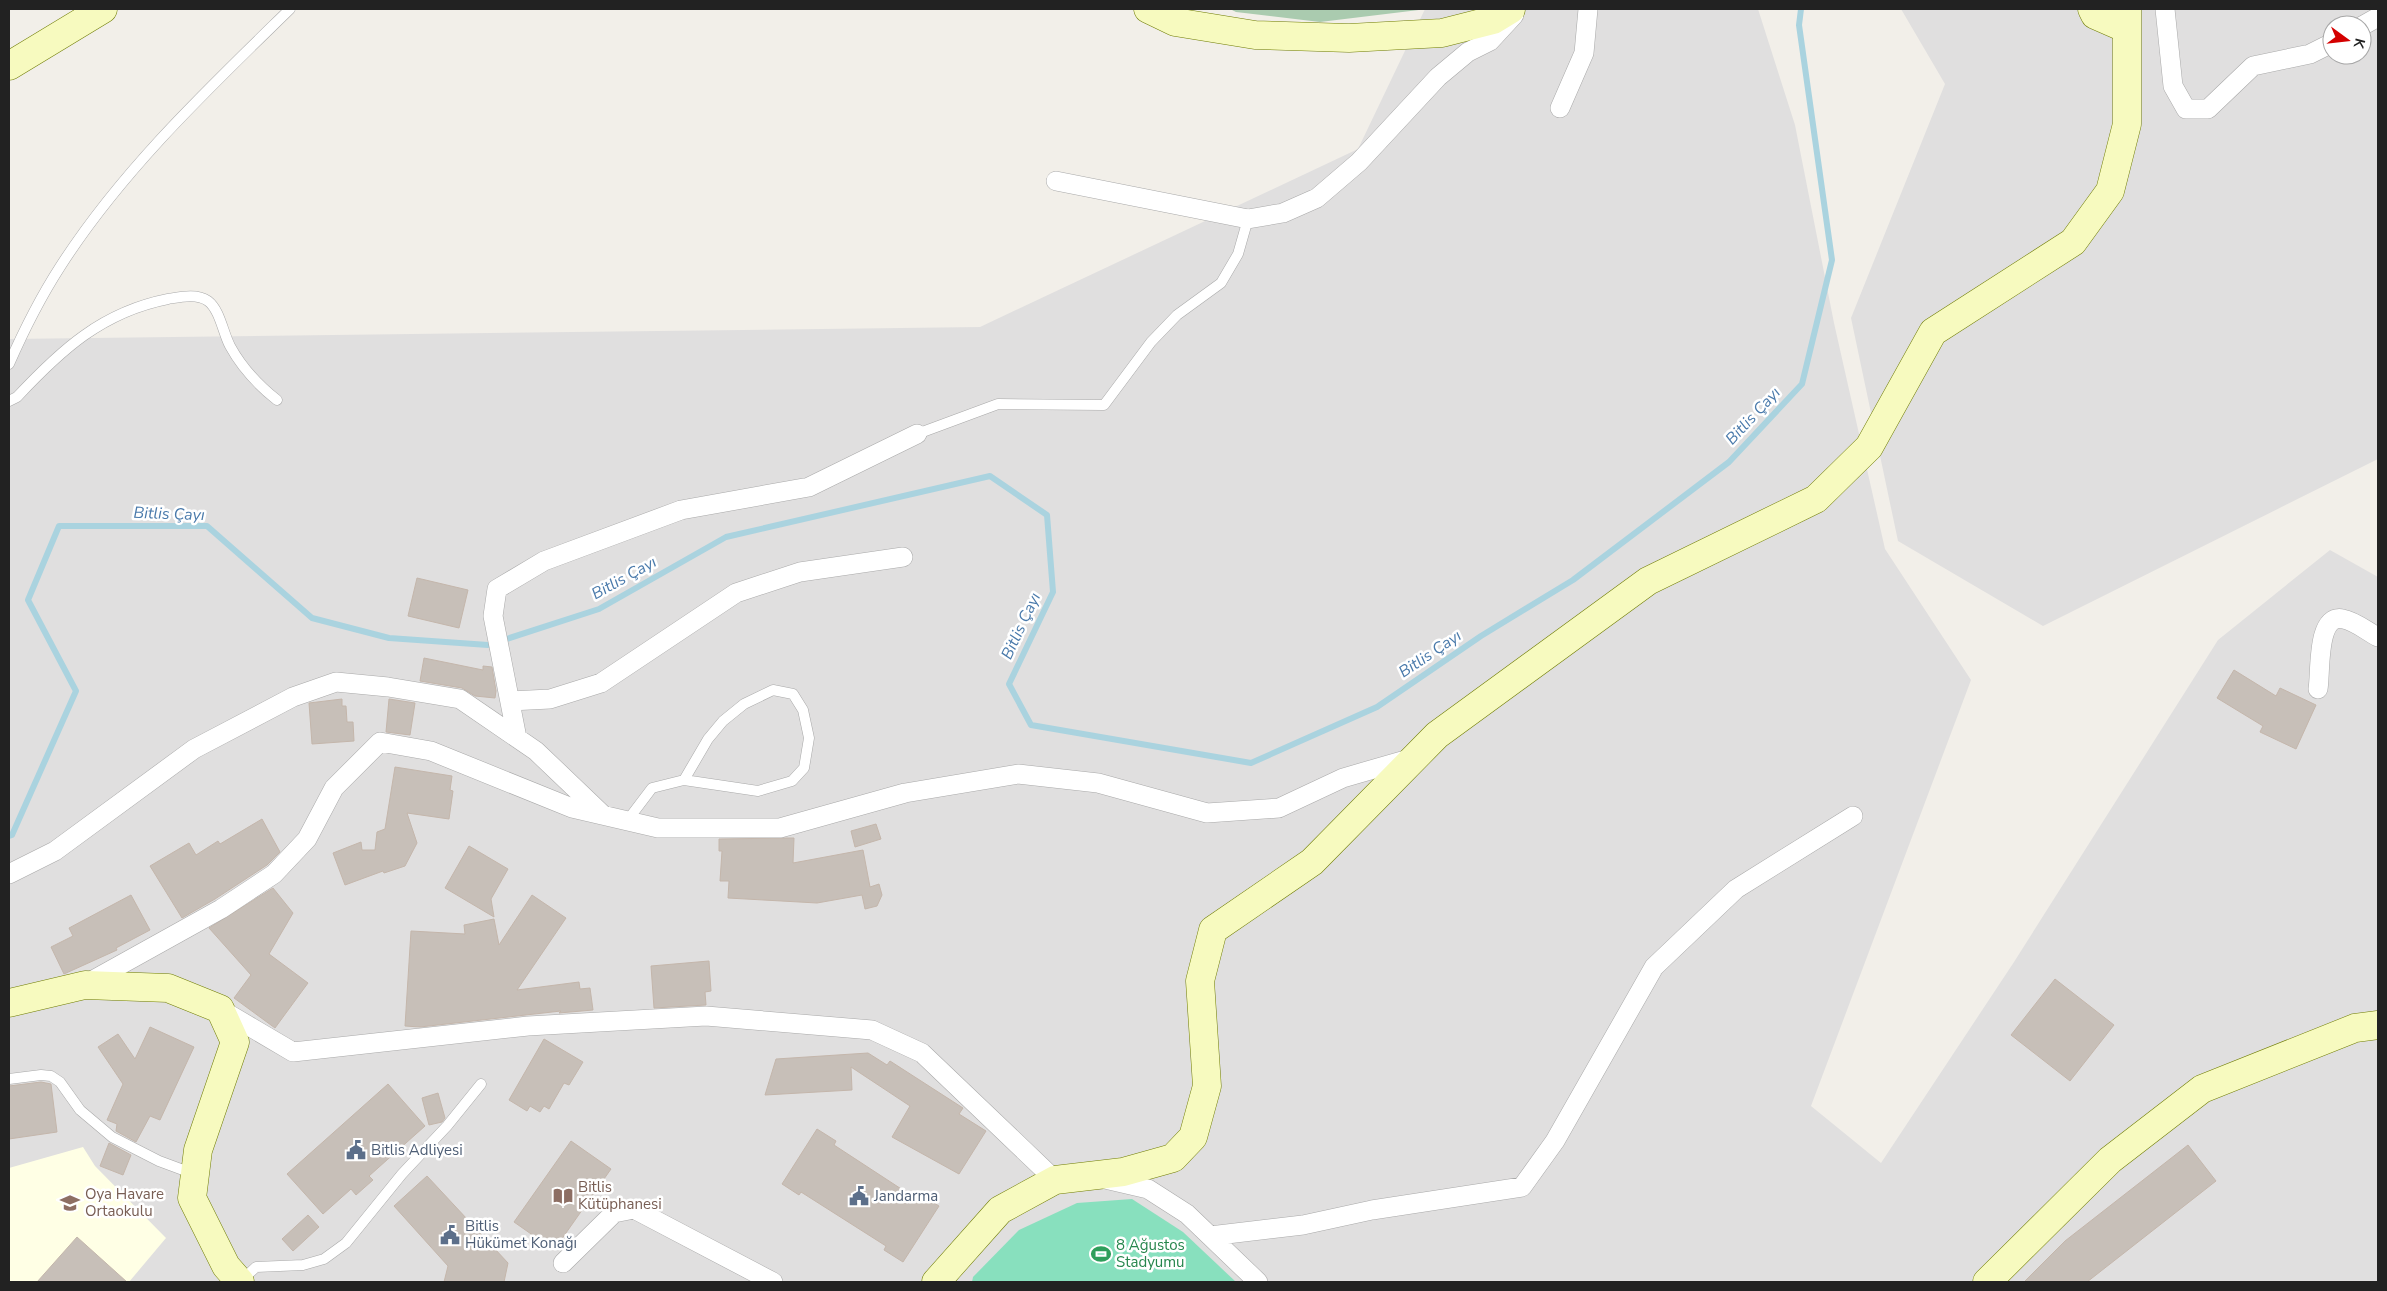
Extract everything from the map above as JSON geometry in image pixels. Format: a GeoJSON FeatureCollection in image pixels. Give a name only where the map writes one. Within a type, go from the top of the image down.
{"type":"FeatureCollection","features":[{"type":"Feature","properties":{"kind":"street"},"geometry":{"type":"LineString","coordinates":[[9,66],[103,9]]}},
{"type":"Feature","properties":{"kind":"street"},"geometry":{"type":"LineString","coordinates":[[1148,9],[1175,22],[1255,35],[1349,38],[1442,33],[1493,20],[1511,9]]}},
{"type":"Feature","properties":{"kind":"street"},"geometry":{"type":"LineString","coordinates":[[1056,181],[1248,219],[1283,213],[1317,198],[1359,162],[1438,77],[1468,52],[1490,41],[1520,9]]}},
{"type":"Feature","properties":{"kind":"street"},"geometry":{"type":"LineString","coordinates":[[1560,108],[1584,53],[1588,9]]}},
{"type":"Feature","properties":{"kind":"street"},"geometry":{"type":"LineString","coordinates":[[936,1282],[1000,1210],[1055,1180],[1123,1172],[1173,1158],[1193,1137],[1207,1086],[1200,981],[1213,930],[1312,862],[1437,735],[1648,581],[1816,499],[1869,447],[1933,332],[2072,242],[2110,191],[2127,124],[2127,19],[2095,14],[2092,9]]}},
{"type":"Feature","properties":{"kind":"street"},"geometry":{"type":"LineString","coordinates":[[2165,9],[2173,86],[2186,109],[2208,109],[2253,66],[2310,54],[2322,47]]}},
{"type":"Feature","properties":{"kind":"street"},"geometry":{"type":"LineString","coordinates":[[517,738],[493,616],[497,589],[544,561],[681,510],[809,487],[917,434]]}},
{"type":"Feature","properties":{"kind":"street"},"geometry":{"type":"LineString","coordinates":[[510,701],[550,699],[601,683],[736,593],[800,572],[903,557]]}},
{"type":"Feature","properties":{"kind":"street"},"geometry":{"type":"LineString","coordinates":[[2318,689],[2321,643],[2324,632],[2331,622],[2338,618],[2346,619],[2378,638]]}},
{"type":"Feature","properties":{"kind":"street"},"geometry":{"type":"LineString","coordinates":[[9,874],[55,851],[194,749],[293,698],[336,682],[388,687],[460,699],[536,751],[604,815]]}},
{"type":"Feature","properties":{"kind":"street"},"geometry":{"type":"LineString","coordinates":[[85,985],[221,909],[274,874],[307,839],[334,788],[380,742],[431,751],[572,808],[658,828],[780,828],[904,793],[1018,774],[1098,783],[1207,813],[1279,808],[1344,778],[1415,757]]}},
{"type":"Feature","properties":{"kind":"street"},"geometry":{"type":"LineString","coordinates":[[1210,1236],[1303,1224],[1372,1210],[1522,1187],[1555,1141],[1654,967],[1736,889],[1853,816]]}},
{"type":"Feature","properties":{"kind":"street"},"geometry":{"type":"LineString","coordinates":[[9,1003],[85,985],[168,988],[220,1009],[293,1052],[528,1026],[706,1016],[872,1030],[922,1053],[1055,1180]]}},
{"type":"Feature","properties":{"kind":"street"},"geometry":{"type":"LineString","coordinates":[[220,1009],[235,1042],[198,1150],[192,1198],[226,1266],[240,1282]]}},
{"type":"Feature","properties":{"kind":"street"},"geometry":{"type":"LineString","coordinates":[[1987,1282],[2110,1160],[2202,1089],[2355,1028],[2378,1025]]}},
{"type":"Feature","properties":{"kind":"street"},"geometry":{"type":"LineString","coordinates":[[1093,1176],[1148,1189],[1187,1214],[1258,1282]]}},
{"type":"Feature","properties":{"kind":"street"},"geometry":{"type":"LineString","coordinates":[[563,1263],[614,1212],[634,1209],[773,1282]]}},
{"type":"Feature","properties":{"kind":"lane"},"geometry":{"type":"LineString","coordinates":[[9,364],[30,319],[60,266],[113,194],[142,160],[230,67],[290,9]]}},
{"type":"Feature","properties":{"kind":"lane"},"geometry":{"type":"LineString","coordinates":[[917,434],[998,404],[1104,405],[1151,342],[1177,315],[1221,283],[1238,254],[1248,219]]}},
{"type":"Feature","properties":{"kind":"lane"},"geometry":{"type":"LineString","coordinates":[[9,401],[17,397],[59,354],[96,325],[119,314],[187,296],[208,301],[215,309],[225,336],[238,361],[256,382],[277,400]]}},
{"type":"Feature","properties":{"kind":"lane"},"geometry":{"type":"LineString","coordinates":[[627,821],[652,788],[684,780],[758,790],[792,781],[804,768],[809,738],[803,710],[793,694],[773,690],[744,704],[723,720],[708,738],[684,780]]}},
{"type":"Feature","properties":{"kind":"lane"},"geometry":{"type":"LineString","coordinates":[[9,1079],[41,1075],[51,1076],[60,1082],[80,1110],[112,1137],[159,1161],[195,1174]]}},
{"type":"Feature","properties":{"kind":"lane"},"geometry":{"type":"LineString","coordinates":[[240,1282],[256,1267],[303,1265],[324,1259],[346,1243],[402,1174],[447,1126],[481,1084]]}},
{"type":"Feature","properties":{"kind":"shaded area"},"geometry":{"type":"Polygon","coordinates":[[[1230,9],[1427,9],[1320,22],[1236,12],[1230,9]]]}},
{"type":"Feature","properties":{"kind":"shaded area"},"geometry":{"type":"Polygon","coordinates":[[[1425,9],[1758,9],[1795,125],[1834,323],[1885,549],[1971,680],[1811,1106],[1881,1163],[2014,962],[2218,640],[2330,550],[2378,577],[2378,1282],[9,1282],[9,339],[980,327],[1358,149],[1425,9]]]}},
{"type":"Feature","properties":{"kind":"shaded area"},"geometry":{"type":"Polygon","coordinates":[[[1901,9],[2378,9],[2378,459],[2043,626],[1898,541],[1851,318],[1945,84],[1901,9]]]}},
{"type":"Feature","properties":{"kind":"shaded area","name":"Oya Havare Ortaokulu"},"geometry":{"type":"Polygon","coordinates":[[[83,1147],[95,1166],[166,1238],[129,1282],[9,1282],[9,1168],[83,1147]]]}},
{"type":"Feature","properties":{"kind":"green space","name":"8 Ağustos Stadyumu"},"geometry":{"type":"Polygon","coordinates":[[[1132,1199],[1183,1232],[1236,1282],[972,1282],[973,1277],[1019,1230],[1077,1203],[1132,1199]]]}},
{"type":"Feature","properties":{"kind":"building"},"geometry":{"type":"Polygon","coordinates":[[[417,578],[468,590],[459,628],[408,616],[417,578]]]}},
{"type":"Feature","properties":{"kind":"building"},"geometry":{"type":"Polygon","coordinates":[[[424,658],[483,670],[483,666],[492,667],[496,691],[495,698],[475,696],[462,688],[420,681],[424,658]]]}},
{"type":"Feature","properties":{"kind":"building"},"geometry":{"type":"Polygon","coordinates":[[[2234,670],[2276,696],[2280,688],[2316,705],[2296,749],[2260,732],[2263,726],[2217,698],[2234,670]]]}},
{"type":"Feature","properties":{"kind":"building"},"geometry":{"type":"Polygon","coordinates":[[[342,699],[342,706],[346,706],[347,722],[353,722],[354,741],[312,744],[309,703],[342,699]]]}},
{"type":"Feature","properties":{"kind":"building"},"geometry":{"type":"Polygon","coordinates":[[[389,699],[415,703],[410,735],[386,732],[389,699]]]}},
{"type":"Feature","properties":{"kind":"building"},"geometry":{"type":"Polygon","coordinates":[[[395,767],[452,776],[450,790],[453,791],[449,819],[407,813],[417,843],[405,866],[384,873],[383,871],[345,885],[333,853],[361,842],[362,850],[375,850],[377,832],[385,829],[395,767]]]}},
{"type":"Feature","properties":{"kind":"building"},"geometry":{"type":"Polygon","coordinates":[[[262,819],[280,852],[267,865],[182,918],[150,866],[189,843],[196,855],[218,841],[220,844],[262,819]]]}},
{"type":"Feature","properties":{"kind":"building"},"geometry":{"type":"Polygon","coordinates":[[[876,824],[881,839],[855,847],[851,831],[876,824]]]}},
{"type":"Feature","properties":{"kind":"building"},"geometry":{"type":"Polygon","coordinates":[[[794,838],[793,863],[863,850],[870,887],[879,884],[882,895],[877,906],[865,909],[862,895],[817,903],[728,898],[729,881],[720,881],[722,851],[719,851],[719,839],[794,838]]]}},
{"type":"Feature","properties":{"kind":"building"},"geometry":{"type":"Polygon","coordinates":[[[469,846],[508,869],[491,899],[494,917],[445,888],[469,846]]]}},
{"type":"Feature","properties":{"kind":"building"},"geometry":{"type":"Polygon","coordinates":[[[273,888],[293,913],[269,954],[308,983],[275,1028],[234,998],[251,975],[209,928],[273,888]]]}},
{"type":"Feature","properties":{"kind":"building"},"geometry":{"type":"Polygon","coordinates":[[[131,895],[150,930],[116,948],[117,950],[64,974],[51,947],[73,936],[69,928],[131,895]]]}},
{"type":"Feature","properties":{"kind":"building"},"geometry":{"type":"Polygon","coordinates":[[[532,895],[566,918],[517,990],[579,982],[580,989],[590,988],[593,1010],[559,1013],[561,1011],[420,1027],[405,1026],[411,931],[465,934],[464,925],[494,919],[499,945],[532,895]]]}},
{"type":"Feature","properties":{"kind":"building"},"geometry":{"type":"Polygon","coordinates":[[[709,961],[711,991],[705,992],[706,1005],[654,1008],[651,966],[709,961]]]}},
{"type":"Feature","properties":{"kind":"building"},"geometry":{"type":"Polygon","coordinates":[[[2055,979],[2114,1025],[2070,1081],[2011,1035],[2055,979]]]}},
{"type":"Feature","properties":{"kind":"building"},"geometry":{"type":"Polygon","coordinates":[[[150,1027],[194,1047],[160,1120],[150,1116],[136,1142],[116,1131],[117,1124],[107,1120],[123,1084],[98,1047],[118,1034],[135,1059],[150,1027]]]}},
{"type":"Feature","properties":{"kind":"building"},"geometry":{"type":"Polygon","coordinates":[[[544,1039],[583,1062],[569,1085],[564,1083],[549,1109],[544,1106],[540,1112],[530,1106],[527,1111],[509,1100],[544,1039]]]}},
{"type":"Feature","properties":{"kind":"building"},"geometry":{"type":"Polygon","coordinates":[[[868,1053],[887,1065],[890,1061],[963,1108],[959,1114],[986,1131],[959,1174],[892,1137],[910,1106],[851,1067],[852,1090],[765,1095],[776,1059],[868,1053]]]}},
{"type":"Feature","properties":{"kind":"building"},"geometry":{"type":"Polygon","coordinates":[[[41,1082],[51,1084],[57,1132],[9,1139],[9,1086],[41,1082]]]}},
{"type":"Feature","properties":{"kind":"building","name":"Bitlis Adliyesi"},"geometry":{"type":"Polygon","coordinates":[[[388,1084],[425,1126],[369,1176],[373,1180],[356,1195],[351,1189],[323,1214],[287,1174],[388,1084]]]}},
{"type":"Feature","properties":{"kind":"building"},"geometry":{"type":"Polygon","coordinates":[[[438,1093],[445,1118],[442,1122],[429,1125],[422,1098],[438,1093]]]}},
{"type":"Feature","properties":{"kind":"building","name":"Jandarma"},"geometry":{"type":"Polygon","coordinates":[[[817,1129],[836,1141],[834,1145],[912,1196],[918,1193],[939,1206],[903,1262],[884,1250],[886,1246],[801,1192],[799,1195],[782,1184],[817,1129]]]}},
{"type":"Feature","properties":{"kind":"building","name":"Bitlis Kütüphanesi"},"geometry":{"type":"Polygon","coordinates":[[[571,1141],[611,1169],[554,1250],[514,1222],[571,1141]]]}},
{"type":"Feature","properties":{"kind":"building"},"geometry":{"type":"Polygon","coordinates":[[[109,1143],[131,1155],[123,1175],[100,1166],[109,1143]]]}},
{"type":"Feature","properties":{"kind":"building"},"geometry":{"type":"Polygon","coordinates":[[[2188,1145],[2216,1181],[2087,1282],[2024,1282],[2065,1241],[2188,1145]]]}},
{"type":"Feature","properties":{"kind":"building","name":"Bitlis Hükümet Konağı"},"geometry":{"type":"Polygon","coordinates":[[[427,1176],[508,1263],[504,1282],[444,1282],[448,1266],[394,1206],[427,1176]]]}},
{"type":"Feature","properties":{"kind":"building"},"geometry":{"type":"Polygon","coordinates":[[[308,1215],[319,1227],[293,1251],[282,1239],[308,1215]]]}},
{"type":"Feature","properties":{"kind":"building"},"geometry":{"type":"Polygon","coordinates":[[[77,1237],[127,1282],[37,1282],[77,1237]]]}},
{"type":"Feature","properties":{"kind":"waterway","name":"Bitlis Çayı"},"geometry":{"type":"LineString","coordinates":[[9,836],[12,835],[76,691],[28,600],[59,526],[207,526],[312,618],[389,638],[488,645],[599,609],[726,537],[990,476],[1047,515],[1053,592],[1009,684],[1031,725],[1251,763],[1377,707],[1481,636],[1573,580],[1729,462],[1802,384],[1832,260],[1799,25],[1801,9]]}},
{"type":"Feature","properties":{"kind":"place","name":"Bitlis Adliyesi"},"geometry":{"type":"Point","coordinates":[356,1150]}},
{"type":"Feature","properties":{"kind":"place","name":"Bitlis Kütüphanesi"},"geometry":{"type":"Point","coordinates":[563,1196]}},
{"type":"Feature","properties":{"kind":"place","name":"Jandarma"},"geometry":{"type":"Point","coordinates":[859,1196]}},
{"type":"Feature","properties":{"kind":"place","name":"Oya Havare Ortaokulu"},"geometry":{"type":"Point","coordinates":[70,1203]}},
{"type":"Feature","properties":{"kind":"place","name":"Bitlis Hükümet Konağı"},"geometry":{"type":"Point","coordinates":[450,1235]}},
{"type":"Feature","properties":{"kind":"place","name":"8 Ağustos Stadyumu"},"geometry":{"type":"Point","coordinates":[1101,1254]}}]}
